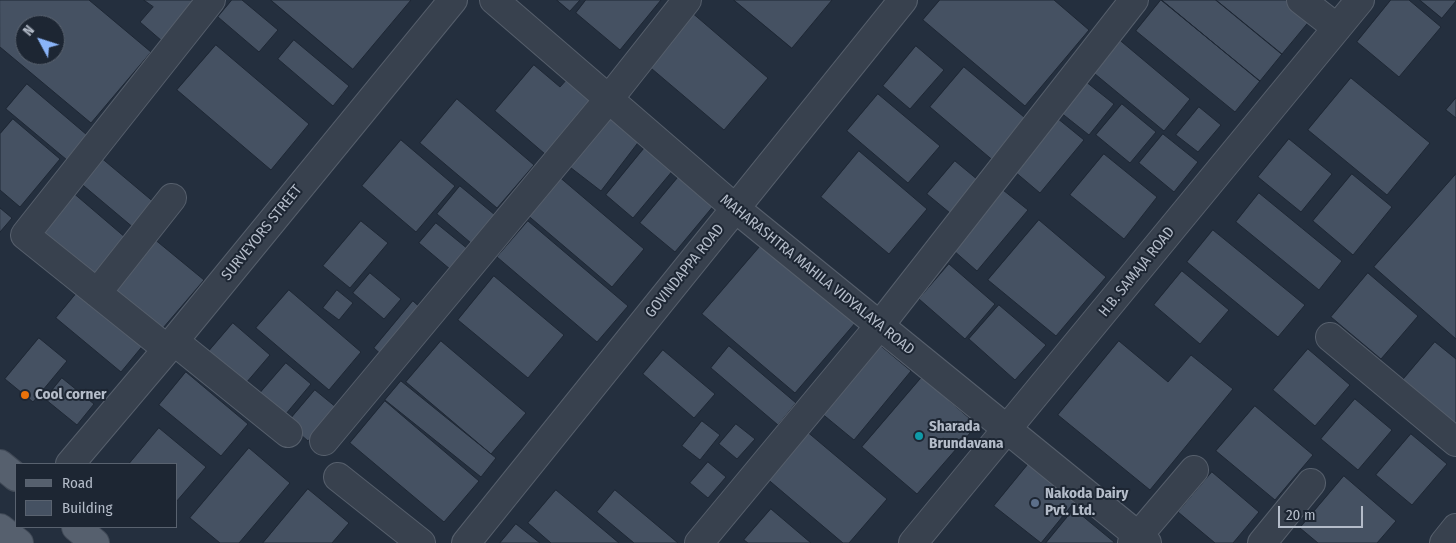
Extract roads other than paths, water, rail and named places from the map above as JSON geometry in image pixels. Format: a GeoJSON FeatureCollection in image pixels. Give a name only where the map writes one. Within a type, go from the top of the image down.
{"type":"FeatureCollection","features":[{"type":"Feature","properties":{"kind":"main road"},"geometry":{"type":"LineString","coordinates":[[0,464],[15,476]]}},
{"type":"Feature","properties":{"kind":"main road"},"geometry":{"type":"LineString","coordinates":[[77,528],[95,543]]}},
{"type":"Feature","properties":{"kind":"street"},"geometry":{"type":"LineString","coordinates":[[211,0],[26,235],[97,293],[171,345],[288,433]]}},
{"type":"Feature","properties":{"kind":"street","name":"SURVEYORS STREET"},"geometry":{"type":"LineString","coordinates":[[71,463],[171,345],[453,0]]}},
{"type":"Feature","properties":{"kind":"street","name":"MAHARASHTRA MAHILA VIDYALAYA ROAD"},"geometry":{"type":"LineString","coordinates":[[494,0],[735,208],[1007,429],[1139,540]]}},
{"type":"Feature","properties":{"kind":"street"},"geometry":{"type":"LineString","coordinates":[[324,440],[608,100],[687,0]]}},
{"type":"Feature","properties":{"kind":"street","name":"GOVINDAPPA ROAD"},"geometry":{"type":"LineString","coordinates":[[466,543],[903,0]]}},
{"type":"Feature","properties":{"kind":"street"},"geometry":{"type":"LineString","coordinates":[[698,543],[880,325],[1134,0]]}},
{"type":"Feature","properties":{"kind":"street"},"geometry":{"type":"LineString","coordinates":[[1301,0],[1337,28]]}},
{"type":"Feature","properties":{"kind":"street","name":"H.B. SAMAJA ROAD"},"geometry":{"type":"LineString","coordinates":[[914,543],[1360,0]]}},
{"type":"Feature","properties":{"kind":"street"},"geometry":{"type":"LineString","coordinates":[[97,293],[172,198]]}},
{"type":"Feature","properties":{"kind":"street"},"geometry":{"type":"LineString","coordinates":[[1330,337],[1456,442]]}},
{"type":"Feature","properties":{"kind":"street"},"geometry":{"type":"LineString","coordinates":[[1139,540],[1194,470]]}},
{"type":"Feature","properties":{"kind":"street"},"geometry":{"type":"LineString","coordinates":[[338,477],[421,543]]}},
{"type":"Feature","properties":{"kind":"street"},"geometry":{"type":"LineString","coordinates":[[1262,543],[1311,483]]}},
{"type":"Feature","properties":{"kind":"street"},"geometry":{"type":"LineString","coordinates":[[1444,543],[1456,528]]}},
{"type":"Feature","properties":{"kind":"place","name":"Cool corner"},"geometry":{"type":"Point","coordinates":[25,395]}},
{"type":"Feature","properties":{"kind":"place","name":"Sharada Brundavana"},"geometry":{"type":"Point","coordinates":[919,436]}},
{"type":"Feature","properties":{"kind":"place","name":"Nakoda Dairy Pvt. Ltd."},"geometry":{"type":"Point","coordinates":[1035,503]}}]}
